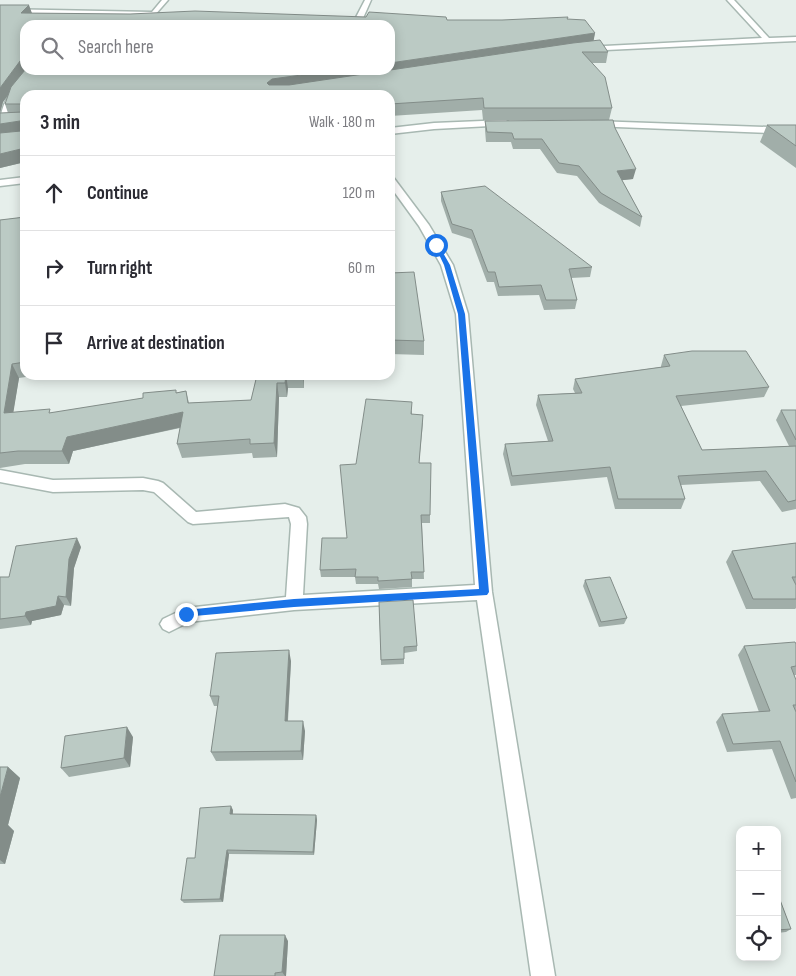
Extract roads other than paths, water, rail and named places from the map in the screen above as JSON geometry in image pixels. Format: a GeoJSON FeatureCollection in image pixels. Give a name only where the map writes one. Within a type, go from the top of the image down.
{"type":"FeatureCollection","features":[{"type":"Feature","properties":{"kind":"street"},"geometry":{"type":"LineString","coordinates":[[154,14],[166,0]]}},
{"type":"Feature","properties":{"kind":"street"},"geometry":{"type":"LineString","coordinates":[[358,20],[368,0]]}},
{"type":"Feature","properties":{"kind":"street"},"geometry":{"type":"LineString","coordinates":[[730,0],[767,40]]}},
{"type":"Feature","properties":{"kind":"street"},"geometry":{"type":"LineString","coordinates":[[0,11],[164,14]]}},
{"type":"Feature","properties":{"kind":"street"},"geometry":{"type":"LineString","coordinates":[[571,50],[630,45],[796,39]]}},
{"type":"Feature","properties":{"kind":"street"},"geometry":{"type":"LineString","coordinates":[[3,122],[10,98],[28,75]]}},
{"type":"Feature","properties":{"kind":"street"},"geometry":{"type":"LineString","coordinates":[[395,130],[434,126],[516,122]]}},
{"type":"Feature","properties":{"kind":"street"},"geometry":{"type":"LineString","coordinates":[[584,124],[796,131]]}},
{"type":"Feature","properties":{"kind":"street"},"geometry":{"type":"LineString","coordinates":[[0,183],[20,181]]}},
{"type":"Feature","properties":{"kind":"street"},"geometry":{"type":"LineString","coordinates":[[395,186],[424,225],[447,265],[462,314],[484,592],[543,976]]}},
{"type":"Feature","properties":{"kind":"street"},"geometry":{"type":"LineString","coordinates":[[0,476],[53,486],[143,484],[158,487],[193,518],[285,510],[294,512],[300,524],[294,603]]}},
{"type":"Feature","properties":{"kind":"street"},"geometry":{"type":"LineString","coordinates":[[169,624],[186,614],[294,603],[484,592]]}}]}
